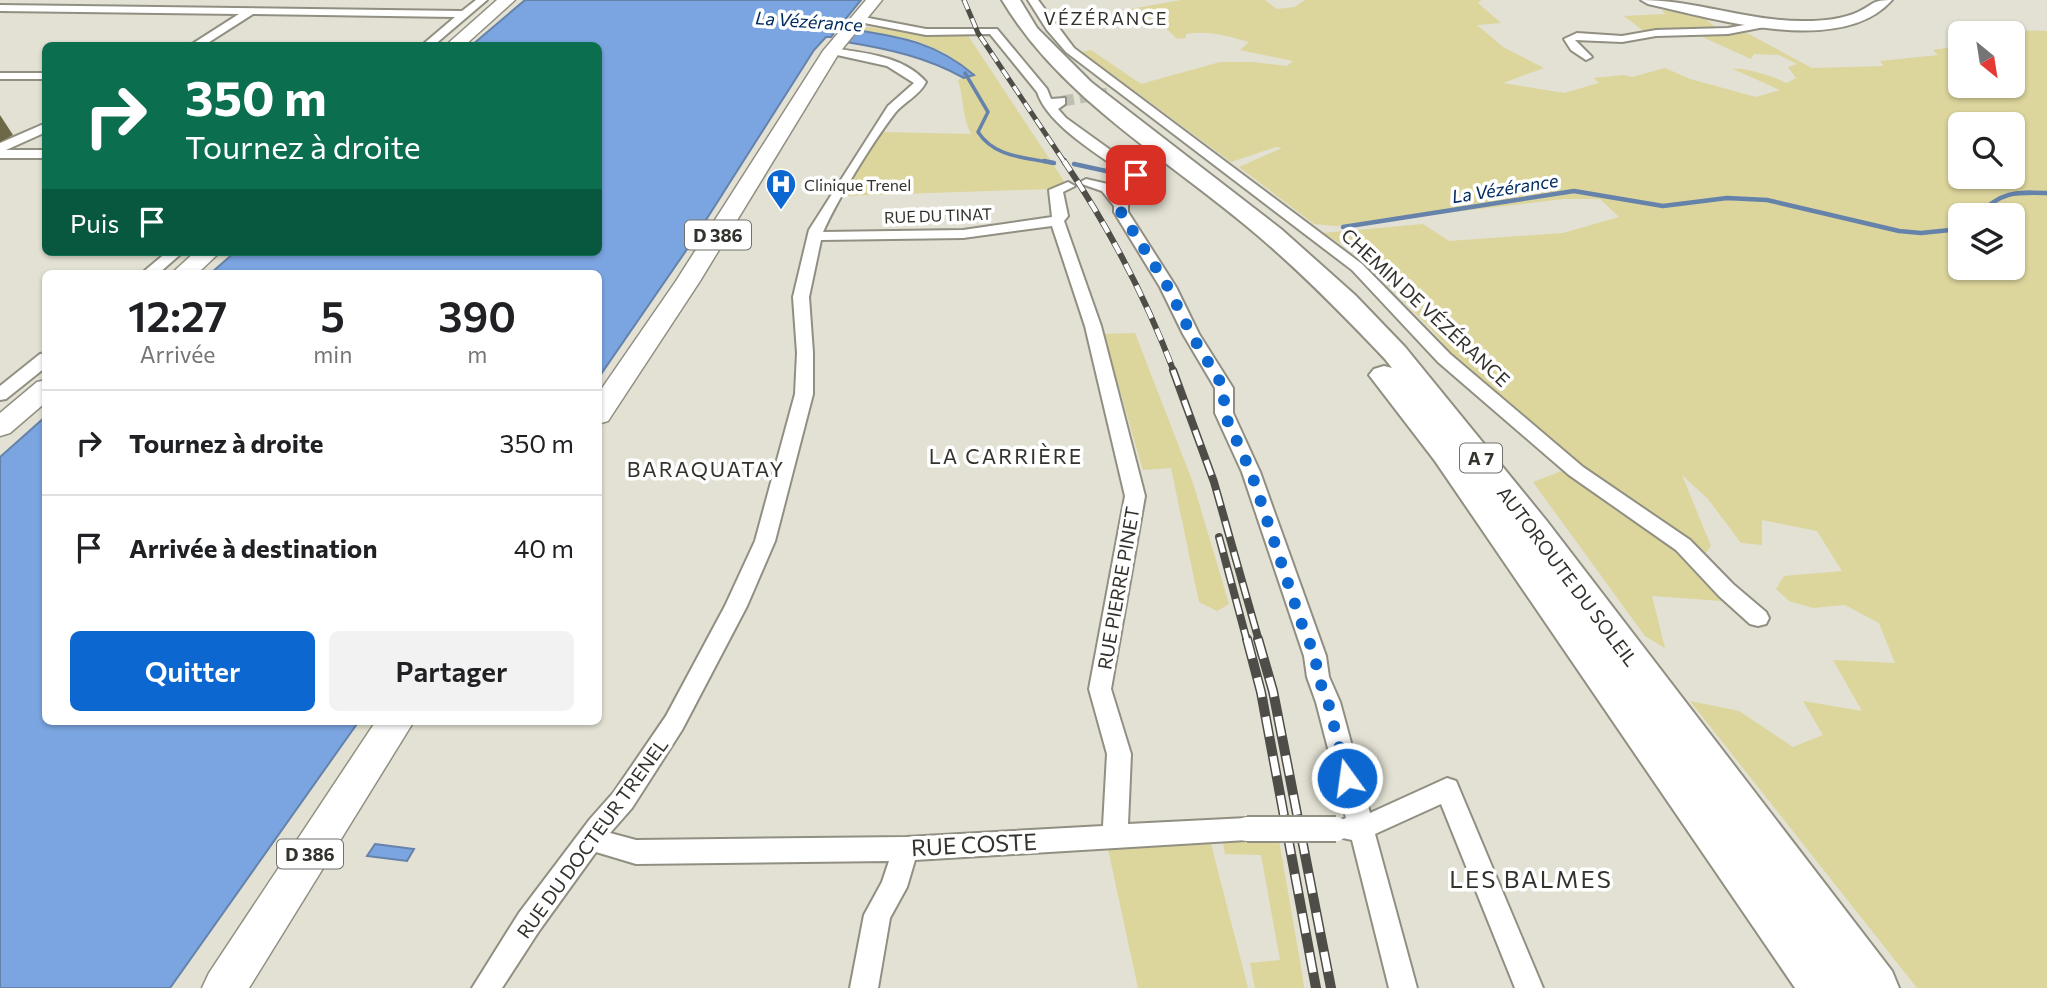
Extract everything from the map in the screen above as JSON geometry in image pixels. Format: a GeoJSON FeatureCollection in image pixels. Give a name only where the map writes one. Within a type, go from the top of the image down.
{"type":"FeatureCollection","features":[{"type":"Feature","properties":{"kind":"highway","name":"AUTOROUTE DU SOLEIL"},"geometry":{"type":"LineString","coordinates":[[993,0],[1012,33],[1044,70],[1291,277],[1334,320],[1405,400],[1824,988]]}},
{"type":"Feature","properties":{"kind":"highway","name":"AUTOROUTE DU SOLEIL"},"geometry":{"type":"LineString","coordinates":[[1010,0],[1030,31],[1069,73],[1272,234],[1345,301],[1395,353],[1534,528],[1875,988]]}},
{"type":"Feature","properties":{"kind":"main road"},"geometry":{"type":"LineString","coordinates":[[458,42],[507,0]]}},
{"type":"Feature","properties":{"kind":"main road"},"geometry":{"type":"LineString","coordinates":[[471,42],[518,0]]}},
{"type":"Feature","properties":{"kind":"main road","name":"D 386"},"geometry":{"type":"LineString","coordinates":[[602,409],[688,281],[834,48],[874,0]]}},
{"type":"Feature","properties":{"kind":"main road"},"geometry":{"type":"LineString","coordinates":[[188,270],[204,256]]}},
{"type":"Feature","properties":{"kind":"main road"},"geometry":{"type":"LineString","coordinates":[[206,270],[222,256]]}},
{"type":"Feature","properties":{"kind":"main road"},"geometry":{"type":"LineString","coordinates":[[0,427],[42,391]]}},
{"type":"Feature","properties":{"kind":"main road"},"geometry":{"type":"LineString","coordinates":[[0,448],[42,412]]}},
{"type":"Feature","properties":{"kind":"main road","name":"D 386"},"geometry":{"type":"LineString","coordinates":[[224,988],[393,725]]}},
{"type":"Feature","properties":{"kind":"street"},"geometry":{"type":"LineString","coordinates":[[201,42],[270,0]]}},
{"type":"Feature","properties":{"kind":"street"},"geometry":{"type":"LineString","coordinates":[[431,42],[482,0]]}},
{"type":"Feature","properties":{"kind":"street","name":"CHEMIN DE VÉZÉRANCE"},"geometry":{"type":"LineString","coordinates":[[1033,0],[1051,28],[1070,50],[1115,91],[1357,267],[1444,358],[1576,471],[1683,545],[1726,590],[1758,618]]}},
{"type":"Feature","properties":{"kind":"street"},"geometry":{"type":"LineString","coordinates":[[1648,0],[1771,23],[1808,25],[1844,22],[1871,12],[1885,0]]}},
{"type":"Feature","properties":{"kind":"street"},"geometry":{"type":"LineString","coordinates":[[0,8],[465,14]]}},
{"type":"Feature","properties":{"kind":"street"},"geometry":{"type":"LineString","coordinates":[[1586,57],[1575,48],[1569,38],[1622,39],[1656,33],[1728,31],[1771,23]]}},
{"type":"Feature","properties":{"kind":"street"},"geometry":{"type":"LineString","coordinates":[[854,24],[926,32],[993,32],[1044,92],[1046,101],[1058,103],[1054,113],[1136,175],[1138,179],[1121,204],[1121,212],[1168,287],[1191,334],[1224,388],[1224,413],[1251,472],[1315,656],[1318,677],[1328,702],[1348,829],[1403,988]]}},
{"type":"Feature","properties":{"kind":"street","name":"RUE DU DOCTEUR TRENEL"},"geometry":{"type":"LineString","coordinates":[[486,988],[529,922],[623,800],[674,723],[709,661],[765,541],[804,394],[805,353],[801,297],[816,230],[892,109],[917,88],[920,82],[914,75],[896,67],[834,48]]}},
{"type":"Feature","properties":{"kind":"street"},"geometry":{"type":"LineString","coordinates":[[0,76],[42,76]]}},
{"type":"Feature","properties":{"kind":"street"},"geometry":{"type":"LineString","coordinates":[[0,148],[42,129]]}},
{"type":"Feature","properties":{"kind":"street"},"geometry":{"type":"LineString","coordinates":[[0,155],[42,154]]}},
{"type":"Feature","properties":{"kind":"street"},"geometry":{"type":"LineString","coordinates":[[1086,183],[1107,188],[1114,200],[1121,204]]}},
{"type":"Feature","properties":{"kind":"street"},"geometry":{"type":"LineString","coordinates":[[1058,221],[1061,216],[1056,190],[1068,186]]}},
{"type":"Feature","properties":{"kind":"street","name":"RUE DU TINAT"},"geometry":{"type":"LineString","coordinates":[[816,236],[963,234],[1058,221]]}},
{"type":"Feature","properties":{"kind":"street","name":"RUE PIERRE PINET"},"geometry":{"type":"LineString","coordinates":[[1058,221],[1093,326],[1135,496],[1100,689],[1119,754],[1115,836]]}},
{"type":"Feature","properties":{"kind":"street"},"geometry":{"type":"LineString","coordinates":[[154,270],[171,256]]}},
{"type":"Feature","properties":{"kind":"street"},"geometry":{"type":"LineString","coordinates":[[4,389],[42,361]]}},
{"type":"Feature","properties":{"kind":"street"},"geometry":{"type":"LineString","coordinates":[[1348,829],[1447,789],[1529,988]]}},
{"type":"Feature","properties":{"kind":"street","name":"RUE COSTE"},"geometry":{"type":"LineString","coordinates":[[591,839],[636,852],[906,849],[1247,829],[1348,829]]}},
{"type":"Feature","properties":{"kind":"street"},"geometry":{"type":"LineString","coordinates":[[864,988],[877,915],[894,887],[906,849]]}},
{"type":"Feature","properties":{"kind":"shaded area"},"geometry":{"type":"Polygon","coordinates":[[[1181,0],[1265,0],[1277,9],[1295,7],[1305,0],[1481,0],[1478,3],[1501,23],[1477,25],[1503,47],[1544,68],[1503,83],[1564,93],[1599,83],[1594,78],[1624,75],[1632,77],[1665,68],[1690,79],[1756,97],[1780,90],[1733,69],[1752,71],[1787,83],[1796,78],[1788,67],[1797,64],[1779,55],[1754,54],[1751,59],[1698,35],[1747,33],[1812,68],[1884,66],[1880,61],[1938,55],[1933,50],[1948,48],[1948,98],[2025,98],[2025,30],[2047,31],[2047,988],[1917,988],[1690,701],[1739,711],[1793,747],[1823,735],[1803,701],[1862,711],[1833,660],[1895,663],[1879,623],[1845,605],[1813,608],[1789,601],[1776,589],[1784,576],[1842,571],[1817,531],[1762,520],[1762,545],[1741,543],[1708,499],[1682,475],[1711,546],[1704,555],[1587,473],[1467,371],[1431,329],[1354,252],[1323,233],[1423,224],[1449,241],[1563,233],[1619,217],[1600,199],[1564,199],[1335,226],[1314,224],[1239,167],[1282,148],[1276,147],[1231,162],[1082,52],[1091,50],[1141,84],[1220,62],[1287,66],[1293,61],[1240,50],[1249,42],[1218,34],[1194,33],[1177,39],[1165,27],[1130,9],[1181,0]]]}},
{"type":"Feature","properties":{"kind":"shaded area"},"geometry":{"type":"Polygon","coordinates":[[[1662,10],[1694,10],[1718,29],[1645,32],[1624,16],[1665,14],[1662,10]]]}},
{"type":"Feature","properties":{"kind":"shaded area"},"geometry":{"type":"Polygon","coordinates":[[[868,27],[922,34],[967,34],[1066,184],[1050,189],[841,196],[882,132],[971,134],[958,80],[973,75],[947,54],[914,40],[855,30],[868,27]]]}},
{"type":"Feature","properties":{"kind":"shaded area"},"geometry":{"type":"Polygon","coordinates":[[[1135,333],[1193,483],[1229,604],[1217,611],[1199,602],[1171,468],[1143,470],[1100,334],[1135,333]]]}},
{"type":"Feature","properties":{"kind":"shaded area"},"geometry":{"type":"Polygon","coordinates":[[[1562,471],[1675,547],[1722,601],[1652,596],[1665,648],[1645,636],[1533,482],[1562,471]]]}},
{"type":"Feature","properties":{"kind":"shaded area"},"geometry":{"type":"Polygon","coordinates":[[[1279,840],[1304,988],[1255,988],[1250,963],[1280,960],[1261,855],[1225,854],[1223,842],[1279,840]]]}},
{"type":"Feature","properties":{"kind":"shaded area"},"geometry":{"type":"Polygon","coordinates":[[[1211,844],[1248,988],[1138,988],[1108,849],[1211,844]]]}},
{"type":"Feature","properties":{"kind":"water"},"geometry":{"type":"Polygon","coordinates":[[[525,0],[861,0],[831,37],[826,37],[814,50],[692,242],[602,373],[602,270],[214,270],[230,256],[602,256],[602,42],[476,42],[525,0]]]}},
{"type":"Feature","properties":{"kind":"water"},"geometry":{"type":"Polygon","coordinates":[[[855,30],[918,43],[946,55],[974,75],[964,78],[936,64],[907,55],[846,42],[855,30]]]}},
{"type":"Feature","properties":{"kind":"water"},"geometry":{"type":"Polygon","coordinates":[[[42,420],[42,725],[356,725],[170,988],[0,988],[0,457],[42,420]]]}},
{"type":"Feature","properties":{"kind":"water"},"geometry":{"type":"Polygon","coordinates":[[[375,844],[414,849],[407,861],[367,856],[375,844]]]}},
{"type":"Feature","properties":{"kind":"waterway","name":"La Vézérance"},"geometry":{"type":"LineString","coordinates":[[965,73],[988,112],[978,132],[985,141],[1011,155],[1053,163]]}},
{"type":"Feature","properties":{"kind":"waterway","name":"La Vézérance"},"geometry":{"type":"LineString","coordinates":[[1044,161],[1054,163]]}},
{"type":"Feature","properties":{"kind":"waterway","name":"La Vézérance"},"geometry":{"type":"LineString","coordinates":[[1074,164],[1115,173]]}},
{"type":"Feature","properties":{"kind":"waterway","name":"La Vézérance"},"geometry":{"type":"LineString","coordinates":[[1343,227],[1574,191],[1663,206],[1727,198],[1767,200],[1899,231],[1921,233],[1948,230]]}},
{"type":"Feature","properties":{"kind":"waterway","name":"La Vézérance"},"geometry":{"type":"LineString","coordinates":[[1992,203],[2010,195],[2047,193]]}},
{"type":"Feature","properties":{"kind":"tunnel"},"geometry":{"type":"LineString","coordinates":[[1063,101],[1109,93]]}},
{"type":"Feature","properties":{"kind":"railway"},"geometry":{"type":"LineString","coordinates":[[964,0],[978,33],[1065,163]]}},
{"type":"Feature","properties":{"kind":"railway"},"geometry":{"type":"LineString","coordinates":[[1064,161],[1125,263],[1174,372]]}},
{"type":"Feature","properties":{"kind":"railway"},"geometry":{"type":"LineString","coordinates":[[1173,370],[1214,482],[1259,641]]}},
{"type":"Feature","properties":{"kind":"railway"},"geometry":{"type":"LineString","coordinates":[[1219,537],[1247,641]]}},
{"type":"Feature","properties":{"kind":"railway"},"geometry":{"type":"LineString","coordinates":[[1247,639],[1261,692],[1316,988]]}},
{"type":"Feature","properties":{"kind":"railway"},"geometry":{"type":"LineString","coordinates":[[1258,639],[1273,691],[1331,988]]}},
{"type":"Feature","properties":{"kind":"place","name":"Clinique Trenel"},"geometry":{"type":"Point","coordinates":[781,211]}},
{"type":"Feature","properties":{"kind":"district","name":"VÉZÉRANCE"},"geometry":{"type":"Point","coordinates":[1106,18]}},
{"type":"Feature","properties":{"kind":"district","name":"LA CARRIÈRE"},"geometry":{"type":"Point","coordinates":[1006,455]}},
{"type":"Feature","properties":{"kind":"district","name":"BARAQUATAY"},"geometry":{"type":"Point","coordinates":[706,468]}},
{"type":"Feature","properties":{"kind":"district","name":"LES BALMES"},"geometry":{"type":"Point","coordinates":[1531,878]}},
{"type":"Feature","properties":{"kind":"route"},"geometry":{"type":"LineString","coordinates":[[1136,175],[1138,179],[1132,191],[1119,208],[1168,287],[1191,334],[1224,388],[1224,413],[1251,472],[1315,656],[1318,677],[1328,702],[1347,778]]}}]}
